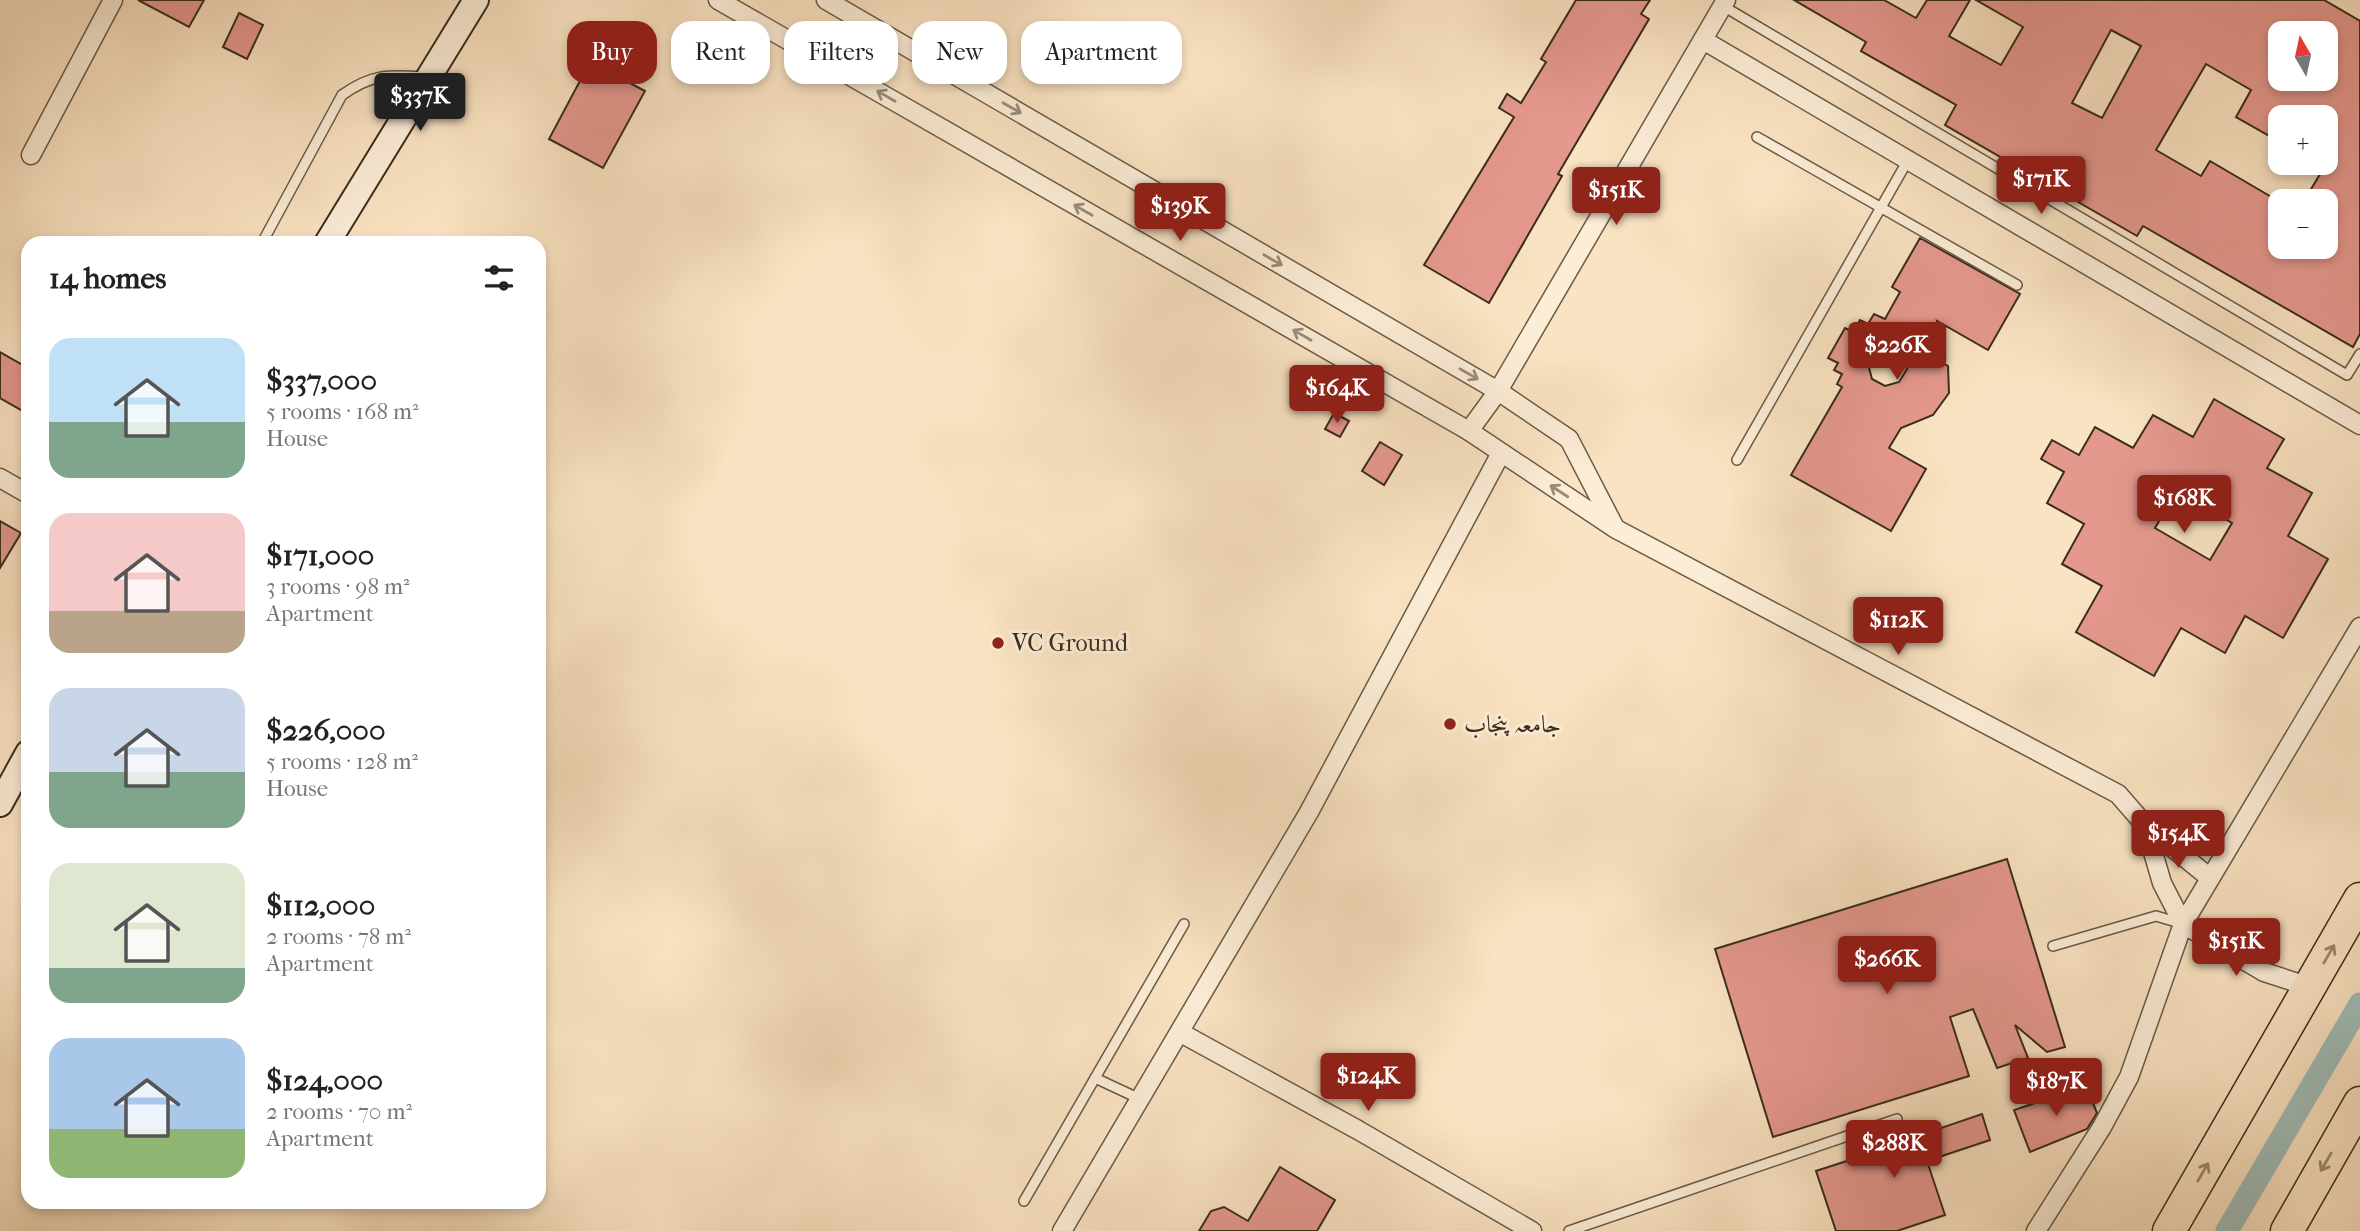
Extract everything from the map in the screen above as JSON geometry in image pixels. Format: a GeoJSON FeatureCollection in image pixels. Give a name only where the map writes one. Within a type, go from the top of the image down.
{"type":"FeatureCollection","features":[{"type":"Feature","properties":{"kind":"highway"},"geometry":{"type":"LineString","coordinates":[[2169,1231],[2360,899]]}},
{"type":"Feature","properties":{"kind":"highway"},"geometry":{"type":"LineString","coordinates":[[2287,1231],[2360,1103]]}},
{"type":"Feature","properties":{"kind":"street"},"geometry":{"type":"LineString","coordinates":[[31,155],[113,0]]}},
{"type":"Feature","properties":{"kind":"street"},"geometry":{"type":"LineString","coordinates":[[331,236],[476,0]]}},
{"type":"Feature","properties":{"kind":"street"},"geometry":{"type":"LineString","coordinates":[[718,0],[1469,431],[1616,529],[2118,794],[2146,825],[2210,878]]}},
{"type":"Feature","properties":{"kind":"street"},"geometry":{"type":"LineString","coordinates":[[826,0],[1498,391],[1569,439],[1616,529]]}},
{"type":"Feature","properties":{"kind":"street"},"geometry":{"type":"LineString","coordinates":[[1469,431],[1498,391],[1724,3]]}},
{"type":"Feature","properties":{"kind":"street"},"geometry":{"type":"LineString","coordinates":[[1703,40],[2360,425]]}},
{"type":"Feature","properties":{"kind":"street"},"geometry":{"type":"LineString","coordinates":[[1062,1231],[1309,812],[1501,453]]}},
{"type":"Feature","properties":{"kind":"street"},"geometry":{"type":"LineString","coordinates":[[0,478],[21,490]]}},
{"type":"Feature","properties":{"kind":"street"},"geometry":{"type":"LineString","coordinates":[[2036,1231],[2102,1128],[2129,1077],[2183,925],[2360,627]]}},
{"type":"Feature","properties":{"kind":"street"},"geometry":{"type":"LineString","coordinates":[[0,804],[21,766]]}},
{"type":"Feature","properties":{"kind":"street"},"geometry":{"type":"LineString","coordinates":[[2146,825],[2162,883],[2183,925],[2264,972],[2309,987]]}},
{"type":"Feature","properties":{"kind":"street"},"geometry":{"type":"LineString","coordinates":[[1181,1033],[1358,1129],[1532,1231]]}},
{"type":"Feature","properties":{"kind":"lane"},"geometry":{"type":"LineString","coordinates":[[1724,3],[2347,375],[2360,354]]}},
{"type":"Feature","properties":{"kind":"lane"},"geometry":{"type":"LineString","coordinates":[[266,236],[342,95],[361,81],[382,75],[427,78]]}},
{"type":"Feature","properties":{"kind":"lane"},"geometry":{"type":"LineString","coordinates":[[1758,138],[1884,207],[2017,285]]}},
{"type":"Feature","properties":{"kind":"lane"},"geometry":{"type":"LineString","coordinates":[[1737,460],[1884,207],[1908,160]]}},
{"type":"Feature","properties":{"kind":"lane"},"geometry":{"type":"LineString","coordinates":[[2053,946],[2156,916],[2183,925]]}},
{"type":"Feature","properties":{"kind":"lane"},"geometry":{"type":"LineString","coordinates":[[1024,1200],[1184,924]]}},
{"type":"Feature","properties":{"kind":"lane"},"geometry":{"type":"LineString","coordinates":[[1094,1078],[1141,1100]]}},
{"type":"Feature","properties":{"kind":"lane"},"geometry":{"type":"LineString","coordinates":[[1569,1231],[1897,1119]]}},
{"type":"Feature","properties":{"kind":"building"},"geometry":{"type":"Polygon","coordinates":[[[138,0],[204,0],[189,27],[138,0]]]}},
{"type":"Feature","properties":{"kind":"building"},"geometry":{"type":"Polygon","coordinates":[[[1576,0],[1650,0],[1641,14],[1649,19],[1558,174],[1562,176],[1489,303],[1424,265],[1514,117],[1499,108],[1507,94],[1521,103],[1546,62],[1541,59],[1576,0]]]}},
{"type":"Feature","properties":{"kind":"building"},"geometry":{"type":"Polygon","coordinates":[[[1794,0],[1884,0],[1916,18],[1927,0],[1970,0],[1949,36],[2001,65],[2023,27],[1976,0],[2324,0],[2360,21],[2360,334],[2353,347],[2143,226],[2137,236],[1945,125],[1956,105],[1861,51],[1866,42],[1794,0]],[[2111,30],[2072,103],[2102,118],[2141,46],[2111,30]]]}},
{"type":"Feature","properties":{"kind":"building"},"geometry":{"type":"Polygon","coordinates":[[[239,13],[263,25],[247,59],[223,47],[239,13]]]}},
{"type":"Feature","properties":{"kind":"building"},"geometry":{"type":"Polygon","coordinates":[[[578,84],[632,84],[645,91],[603,168],[549,139],[578,84]]]}},
{"type":"Feature","properties":{"kind":"building"},"geometry":{"type":"Polygon","coordinates":[[[1920,238],[2020,294],[1988,350],[1937,321],[1939,329],[1925,353],[1948,366],[1949,393],[1933,415],[1901,428],[1889,448],[1926,469],[1891,531],[1791,475],[1842,387],[1837,384],[1842,374],[1834,370],[1838,363],[1828,358],[1845,328],[1853,332],[1860,320],[1868,324],[1874,314],[1885,319],[1900,292],[1892,287],[1920,238]],[[1890,347],[1875,351],[1868,364],[1872,379],[1885,386],[1899,382],[1907,369],[1903,355],[1890,347]]]}},
{"type":"Feature","properties":{"kind":"building"},"geometry":{"type":"Polygon","coordinates":[[[0,352],[21,364],[21,410],[0,398],[0,352]]]}},
{"type":"Feature","properties":{"kind":"building"},"geometry":{"type":"Polygon","coordinates":[[[2214,399],[2284,439],[2267,468],[2312,493],[2288,536],[2328,559],[2283,638],[2245,616],[2225,653],[2181,628],[2154,676],[2076,632],[2102,586],[2062,564],[2084,524],[2047,503],[2064,472],[2041,459],[2052,440],[2079,455],[2095,427],[2133,448],[2153,415],[2193,437],[2214,399]],[[2177,491],[2155,528],[2210,560],[2232,523],[2177,491]]]}},
{"type":"Feature","properties":{"kind":"building"},"geometry":{"type":"Polygon","coordinates":[[[1334,413],[1349,421],[1340,437],[1325,429],[1334,413]]]}},
{"type":"Feature","properties":{"kind":"building"},"geometry":{"type":"Polygon","coordinates":[[[1380,442],[1402,455],[1384,485],[1362,471],[1380,442]]]}},
{"type":"Feature","properties":{"kind":"building"},"geometry":{"type":"Polygon","coordinates":[[[0,521],[21,533],[0,568],[0,521]]]}},
{"type":"Feature","properties":{"kind":"building"},"geometry":{"type":"Polygon","coordinates":[[[2007,859],[2065,1047],[2047,1052],[2015,1025],[2028,1058],[1997,1068],[1973,1009],[1950,1017],[1969,1076],[1773,1137],[1715,949],[2007,859]]]}},
{"type":"Feature","properties":{"kind":"building"},"geometry":{"type":"Polygon","coordinates":[[[2086,1086],[2097,1113],[2087,1129],[2030,1152],[2014,1110],[2086,1086]]]}},
{"type":"Feature","properties":{"kind":"building"},"geometry":{"type":"Polygon","coordinates":[[[1982,1114],[1990,1140],[1927,1161],[1945,1215],[1897,1231],[1836,1231],[1816,1171],[1862,1156],[1859,1147],[1875,1142],[1877,1150],[1982,1114]]]}},
{"type":"Feature","properties":{"kind":"building"},"geometry":{"type":"Polygon","coordinates":[[[1280,1167],[1335,1200],[1317,1231],[1199,1231],[1211,1211],[1224,1207],[1248,1221],[1280,1167]]]}},
{"type":"Feature","properties":{"kind":"waterway"},"geometry":{"type":"LineString","coordinates":[[2227,1231],[2360,1004]]}},
{"type":"Feature","properties":{"kind":"place","name":"VC Ground"},"geometry":{"type":"Point","coordinates":[998,643]}},
{"type":"Feature","properties":{"kind":"place","name":"جامعہ پنجاب"},"geometry":{"type":"Point","coordinates":[1450,724]}}]}
